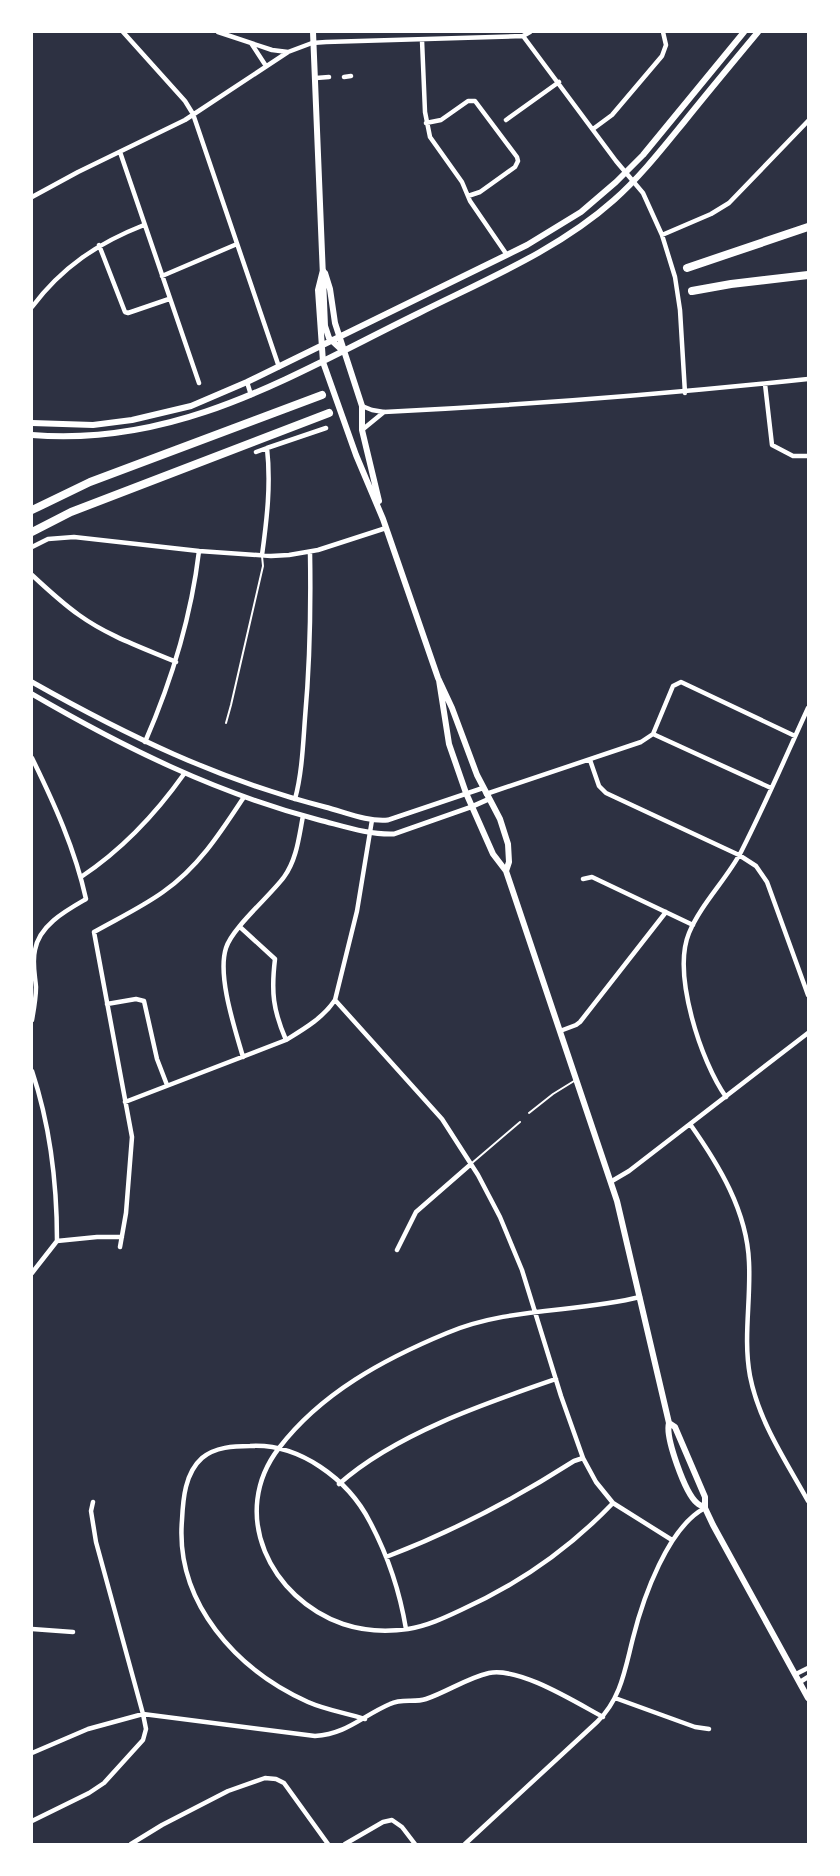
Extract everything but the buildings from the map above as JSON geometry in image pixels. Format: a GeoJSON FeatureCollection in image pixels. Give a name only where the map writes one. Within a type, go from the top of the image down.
{"type":"FeatureCollection","features":[{"type":"Feature","properties":{"kind":"highway"},"geometry":{"type":"LineString","coordinates":[[687,268],[808,227]]}},
{"type":"Feature","properties":{"kind":"highway"},"geometry":{"type":"LineString","coordinates":[[692,291],[731,284],[808,276]]}},
{"type":"Feature","properties":{"kind":"highway"},"geometry":{"type":"LineString","coordinates":[[32,510],[90,482],[322,395]]}},
{"type":"Feature","properties":{"kind":"highway"},"geometry":{"type":"LineString","coordinates":[[32,532],[71,512],[329,413]]}},
{"type":"Feature","properties":{"kind":"main road"},"geometry":{"type":"LineString","coordinates":[[313,32],[325,326],[332,341],[343,351]]}},
{"type":"Feature","properties":{"kind":"main road"},"geometry":{"type":"LineString","coordinates":[[32,423],[93,425],[132,420],[192,406],[339,338],[507,255],[567,222],[593,203],[626,172],[744,32]]}},
{"type":"Feature","properties":{"kind":"main road"},"geometry":{"type":"LineString","coordinates":[[32,435],[94,435],[135,430],[191,417],[251,395],[323,362],[538,253],[600,212],[634,181],[758,32]]}},
{"type":"Feature","properties":{"kind":"main road"},"geometry":{"type":"LineString","coordinates":[[323,270],[330,290],[333,316],[339,338],[362,406],[362,429],[383,519]]}},
{"type":"Feature","properties":{"kind":"main road"},"geometry":{"type":"LineString","coordinates":[[323,270],[318,290],[320,346],[323,362],[356,455],[383,519],[439,680],[486,794],[498,814],[508,844],[509,862],[506,871]]}},
{"type":"Feature","properties":{"kind":"main road"},"geometry":{"type":"LineString","coordinates":[[439,680],[449,744],[471,807],[493,854],[506,871],[612,1181],[627,1236],[669,1423],[667,1430],[684,1480],[695,1501],[705,1508],[808,1698]]}},
{"type":"Feature","properties":{"kind":"main road"},"geometry":{"type":"LineString","coordinates":[[669,1423],[675,1427],[705,1497],[705,1508]]}},
{"type":"Feature","properties":{"kind":"street"},"geometry":{"type":"LineString","coordinates":[[123,32],[193,114],[279,366]]}},
{"type":"Feature","properties":{"kind":"street"},"geometry":{"type":"LineString","coordinates":[[218,32],[272,50],[288,52]]}},
{"type":"Feature","properties":{"kind":"street"},"geometry":{"type":"LineString","coordinates":[[406,32],[406,39]]}},
{"type":"Feature","properties":{"kind":"street"},"geometry":{"type":"LineString","coordinates":[[523,36],[530,32]]}},
{"type":"Feature","properties":{"kind":"street"},"geometry":{"type":"LineString","coordinates":[[593,129],[612,115],[662,56],[666,45],[663,32]]}},
{"type":"Feature","properties":{"kind":"street"},"geometry":{"type":"LineString","coordinates":[[32,197],[193,114],[288,52],[314,43],[422,40],[514,34],[523,36],[643,193],[662,235],[671,263],[680,310],[685,393]]}},
{"type":"Feature","properties":{"kind":"street"},"geometry":{"type":"LineString","coordinates":[[422,40],[426,123],[430,137],[462,182],[468,196],[507,255]]}},
{"type":"Feature","properties":{"kind":"street"},"geometry":{"type":"LineString","coordinates":[[251,42],[266,66]]}},
{"type":"Feature","properties":{"kind":"street"},"geometry":{"type":"LineString","coordinates":[[344,77],[351,76]]}},
{"type":"Feature","properties":{"kind":"street"},"geometry":{"type":"LineString","coordinates":[[316,78],[329,77]]}},
{"type":"Feature","properties":{"kind":"street"},"geometry":{"type":"LineString","coordinates":[[506,120],[559,82]]}},
{"type":"Feature","properties":{"kind":"street"},"geometry":{"type":"LineString","coordinates":[[426,123],[441,120],[468,101],[475,101],[517,157],[515,167],[480,192],[468,196]]}},
{"type":"Feature","properties":{"kind":"street"},"geometry":{"type":"LineString","coordinates":[[662,235],[711,214],[729,203],[808,121]]}},
{"type":"Feature","properties":{"kind":"street"},"geometry":{"type":"LineString","coordinates":[[120,152],[199,383]]}},
{"type":"Feature","properties":{"kind":"street"},"geometry":{"type":"LineString","coordinates":[[32,307],[57,277],[99,245],[144,225]]}},
{"type":"Feature","properties":{"kind":"street"},"geometry":{"type":"LineString","coordinates":[[162,276],[237,244]]}},
{"type":"Feature","properties":{"kind":"street"},"geometry":{"type":"LineString","coordinates":[[99,245],[125,312],[128,313],[169,299]]}},
{"type":"Feature","properties":{"kind":"street"},"geometry":{"type":"LineString","coordinates":[[362,406],[384,412],[685,393],[808,379]]}},
{"type":"Feature","properties":{"kind":"street"},"geometry":{"type":"LineString","coordinates":[[247,382],[251,395]]}},
{"type":"Feature","properties":{"kind":"street"},"geometry":{"type":"LineString","coordinates":[[765,384],[771,441],[775,447],[787,453],[798,457],[808,456]]}},
{"type":"Feature","properties":{"kind":"street"},"geometry":{"type":"LineString","coordinates":[[362,429],[384,412]]}},
{"type":"Feature","properties":{"kind":"street"},"geometry":{"type":"LineString","coordinates":[[256,452],[326,428]]}},
{"type":"Feature","properties":{"kind":"street"},"geometry":{"type":"LineString","coordinates":[[262,555],[268,508],[267,448]]}},
{"type":"Feature","properties":{"kind":"street"},"geometry":{"type":"LineString","coordinates":[[32,547],[48,539],[74,537],[199,551],[289,555],[310,552],[386,528]]}},
{"type":"Feature","properties":{"kind":"street"},"geometry":{"type":"LineString","coordinates":[[145,742],[176,662],[193,596],[199,551]]}},
{"type":"Feature","properties":{"kind":"street"},"geometry":{"type":"LineString","coordinates":[[295,800],[308,685],[310,552]]}},
{"type":"Feature","properties":{"kind":"street"},"geometry":{"type":"LineString","coordinates":[[32,575],[62,602],[98,627],[176,662]]}},
{"type":"Feature","properties":{"kind":"street"},"geometry":{"type":"LineString","coordinates":[[32,682],[103,722],[217,772],[295,800],[372,820],[388,820],[466,793],[486,794],[641,742],[653,734],[673,686],[681,682],[795,736]]}},
{"type":"Feature","properties":{"kind":"street"},"geometry":{"type":"LineString","coordinates":[[32,694],[94,730],[184,774],[303,816],[370,832],[394,834],[471,807],[486,794]]}},
{"type":"Feature","properties":{"kind":"street"},"geometry":{"type":"LineString","coordinates":[[726,1097],[708,1067],[686,992],[683,975],[684,952],[693,925],[739,855],[808,708]]}},
{"type":"Feature","properties":{"kind":"street"},"geometry":{"type":"LineString","coordinates":[[653,734],[771,788]]}},
{"type":"Feature","properties":{"kind":"street"},"geometry":{"type":"LineString","coordinates":[[32,758],[56,809],[81,877],[86,899],[58,916],[38,940],[34,954],[36,997],[32,1020]]}},
{"type":"Feature","properties":{"kind":"street"},"geometry":{"type":"LineString","coordinates":[[590,760],[599,786],[606,793],[739,855],[756,866],[767,882],[808,994]]}},
{"type":"Feature","properties":{"kind":"street"},"geometry":{"type":"LineString","coordinates":[[81,877],[125,844],[146,824],[184,774]]}},
{"type":"Feature","properties":{"kind":"street"},"geometry":{"type":"LineString","coordinates":[[120,1247],[126,1213],[132,1148],[94,932],[164,892],[192,867],[219,835],[244,797]]}},
{"type":"Feature","properties":{"kind":"street"},"geometry":{"type":"LineString","coordinates":[[243,1057],[229,1005],[224,967],[226,947],[240,927],[286,875],[296,854],[303,816]]}},
{"type":"Feature","properties":{"kind":"street"},"geometry":{"type":"LineString","coordinates":[[125,1102],[286,1041],[317,1019],[335,1000],[357,911],[372,820]]}},
{"type":"Feature","properties":{"kind":"street"},"geometry":{"type":"LineString","coordinates":[[583,879],[592,877],[693,925]]}},
{"type":"Feature","properties":{"kind":"street"},"geometry":{"type":"LineString","coordinates":[[560,1031],[578,1024],[666,912]]}},
{"type":"Feature","properties":{"kind":"street"},"geometry":{"type":"LineString","coordinates":[[240,927],[275,959],[273,996],[278,1021],[286,1041]]}},
{"type":"Feature","properties":{"kind":"street"},"geometry":{"type":"LineString","coordinates":[[107,1004],[136,999],[144,1001],[157,1059],[168,1085]]}},
{"type":"Feature","properties":{"kind":"street"},"geometry":{"type":"LineString","coordinates":[[335,1000],[442,1119],[478,1175],[511,1243],[583,1458],[596,1482],[613,1503],[672,1540]]}},
{"type":"Feature","properties":{"kind":"street"},"geometry":{"type":"LineString","coordinates":[[612,1181],[629,1172],[808,1033]]}},
{"type":"Feature","properties":{"kind":"street"},"geometry":{"type":"LineString","coordinates":[[32,1071],[43,1108],[51,1154],[57,1241],[32,1273]]}},
{"type":"Feature","properties":{"kind":"street"},"geometry":{"type":"LineString","coordinates":[[690,1124],[726,1180],[743,1223],[749,1260],[746,1339],[751,1379],[760,1412],[808,1501]]}},
{"type":"Feature","properties":{"kind":"street"},"geometry":{"type":"LineString","coordinates":[[397,1250],[416,1212],[471,1164]]}},
{"type":"Feature","properties":{"kind":"street"},"geometry":{"type":"LineString","coordinates":[[57,1241],[122,1237]]}},
{"type":"Feature","properties":{"kind":"street"},"geometry":{"type":"LineString","coordinates":[[613,1503],[566,1547],[523,1578],[488,1598],[436,1621],[406,1629],[376,1630],[358,1628],[337,1621],[302,1601],[275,1571],[260,1539],[256,1507],[263,1476],[279,1448],[301,1422],[327,1398],[398,1356],[462,1327],[502,1317],[640,1297]]}},
{"type":"Feature","properties":{"kind":"street"},"geometry":{"type":"LineString","coordinates":[[339,1484],[378,1456],[452,1418],[556,1379]]}},
{"type":"Feature","properties":{"kind":"street"},"geometry":{"type":"LineString","coordinates":[[365,1719],[311,1703],[278,1686],[259,1673],[221,1638],[194,1595],[183,1555],[181,1530],[188,1481],[194,1466],[206,1454],[224,1448],[262,1445],[290,1450],[339,1484],[370,1520],[386,1557],[404,1615],[406,1629]]}},
{"type":"Feature","properties":{"kind":"street"},"geometry":{"type":"LineString","coordinates":[[386,1557],[479,1517],[583,1458]]}},
{"type":"Feature","properties":{"kind":"street"},"geometry":{"type":"LineString","coordinates":[[32,1821],[89,1793],[104,1783],[143,1740],[146,1729],[96,1542],[91,1511],[93,1502]]}},
{"type":"Feature","properties":{"kind":"street"},"geometry":{"type":"LineString","coordinates":[[465,1845],[603,1717],[623,1681],[643,1605],[672,1540],[691,1516],[705,1508]]}},
{"type":"Feature","properties":{"kind":"street"},"geometry":{"type":"LineString","coordinates":[[32,1629],[73,1632]]}},
{"type":"Feature","properties":{"kind":"street"},"geometry":{"type":"LineString","coordinates":[[796,1674],[808,1668]]}},
{"type":"Feature","properties":{"kind":"street"},"geometry":{"type":"LineString","coordinates":[[32,1753],[88,1729],[143,1714],[315,1736],[328,1735],[342,1731],[393,1702],[426,1699],[478,1677],[498,1672],[516,1674],[603,1717]]}},
{"type":"Feature","properties":{"kind":"street"},"geometry":{"type":"LineString","coordinates":[[800,1682],[808,1677]]}},
{"type":"Feature","properties":{"kind":"street"},"geometry":{"type":"LineString","coordinates":[[615,1698],[695,1727],[709,1729]]}},
{"type":"Feature","properties":{"kind":"street"},"geometry":{"type":"LineString","coordinates":[[130,1845],[194,1807],[228,1791],[265,1778],[276,1779],[284,1783],[328,1845]]}},
{"type":"Feature","properties":{"kind":"street"},"geometry":{"type":"LineString","coordinates":[[345,1845],[383,1822],[392,1820],[402,1827],[416,1845]]}},
{"type":"Feature","properties":{"kind":"lane"},"geometry":{"type":"LineString","coordinates":[[226,723],[262,566],[262,555]]}},
{"type":"Feature","properties":{"kind":"lane"},"geometry":{"type":"LineString","coordinates":[[529,1113],[576,1080]]}},
{"type":"Feature","properties":{"kind":"lane"},"geometry":{"type":"LineString","coordinates":[[471,1164],[520,1122]]}}]}
